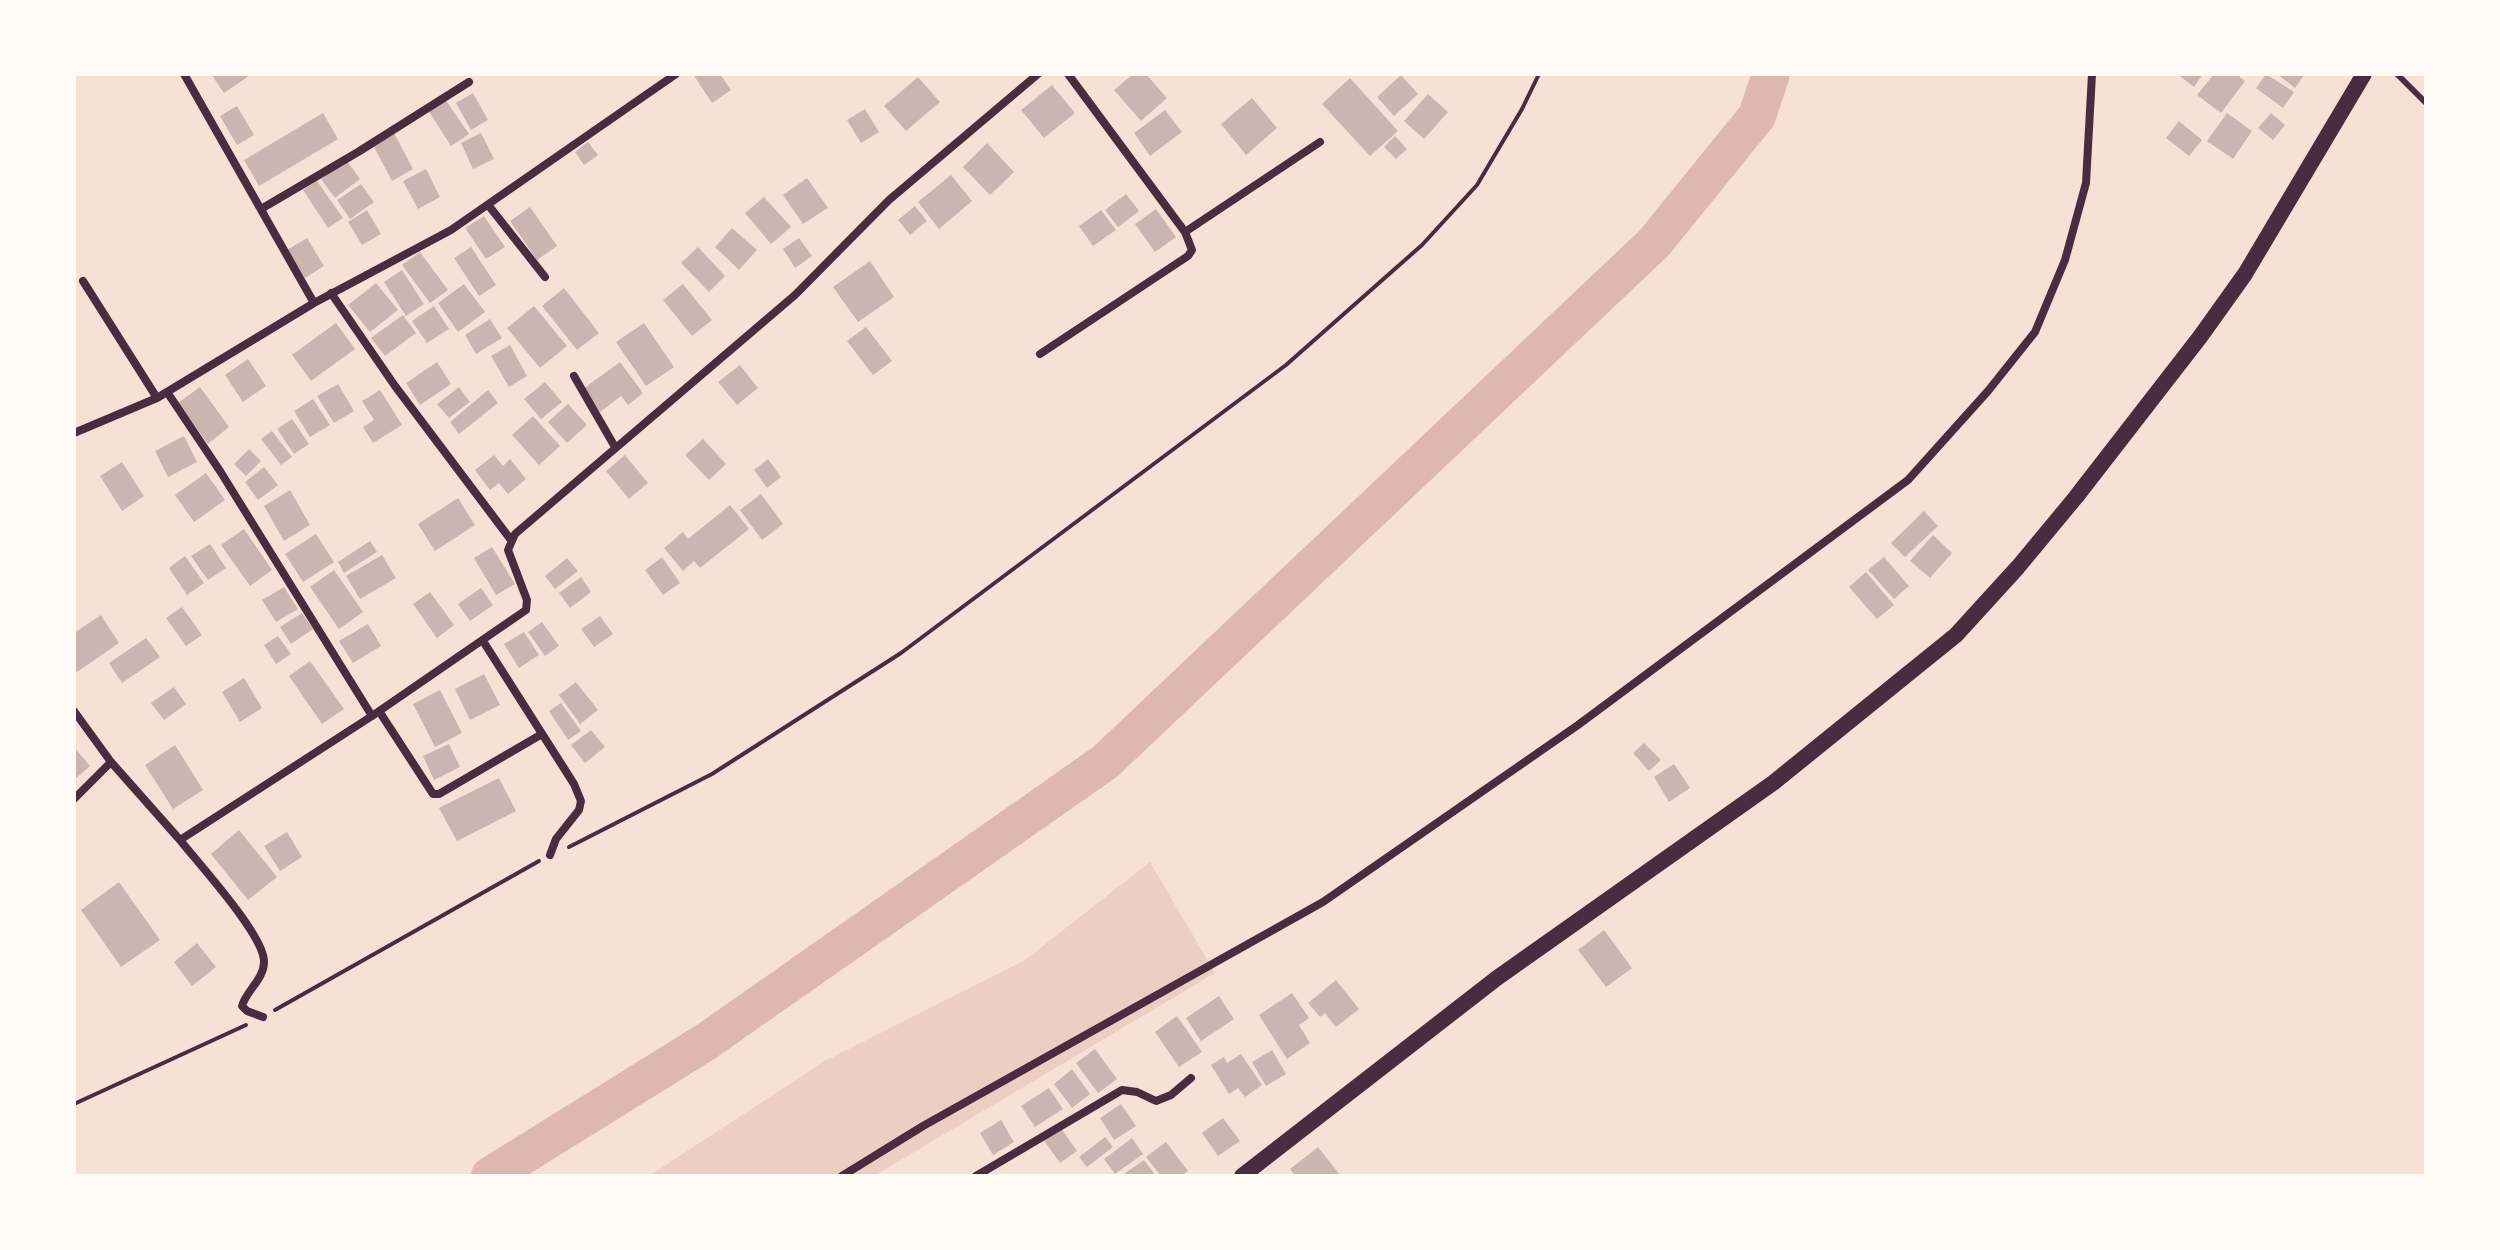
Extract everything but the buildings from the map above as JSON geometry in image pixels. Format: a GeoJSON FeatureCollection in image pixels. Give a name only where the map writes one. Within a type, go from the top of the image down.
{"type":"FeatureCollection","features":[{"type":"Feature","properties":{"kind":"main road"},"geometry":{"type":"LineString","coordinates":[[1242,1176],[1497,978],[1773,783],[1956,635],[2076,497],[2200,337],[2253,262],[2364,74]]}},
{"type":"Feature","properties":{"kind":"street"},"geometry":{"type":"LineString","coordinates":[[184,74],[314,303]]}},
{"type":"Feature","properties":{"kind":"street"},"geometry":{"type":"LineString","coordinates":[[74,433],[157,398],[331,293],[451,230],[676,74]]}},
{"type":"Feature","properties":{"kind":"street"},"geometry":{"type":"LineString","coordinates":[[180,840],[376,713],[529,606],[508,554],[511,540],[615,447],[795,295],[889,200],[1038,74]]}},
{"type":"Feature","properties":{"kind":"street"},"geometry":{"type":"LineString","coordinates":[[1040,354],[1188,256],[1192,246],[1185,232],[1068,74]]}},
{"type":"Feature","properties":{"kind":"street"},"geometry":{"type":"LineString","coordinates":[[842,1176],[923,1126],[1323,902],[1578,725],[1908,480],[1988,391],[2035,332],[2065,260],[2086,183],[2092,74]]}},
{"type":"Feature","properties":{"kind":"street"},"geometry":{"type":"LineString","coordinates":[[261,209],[469,82]]}},
{"type":"Feature","properties":{"kind":"street"},"geometry":{"type":"LineString","coordinates":[[1185,232],[1320,142]]}},
{"type":"Feature","properties":{"kind":"street"},"geometry":{"type":"LineString","coordinates":[[489,206],[545,277]]}},
{"type":"Feature","properties":{"kind":"street"},"geometry":{"type":"LineString","coordinates":[[83,281],[157,398]]}},
{"type":"Feature","properties":{"kind":"street"},"geometry":{"type":"LineString","coordinates":[[331,293],[395,386],[511,540]]}},
{"type":"Feature","properties":{"kind":"street"},"geometry":{"type":"LineString","coordinates":[[574,376],[615,447]]}},
{"type":"Feature","properties":{"kind":"street"},"geometry":{"type":"LineString","coordinates":[[167,392],[376,713],[433,794],[439,794],[542,734]]}},
{"type":"Feature","properties":{"kind":"street"},"geometry":{"type":"LineString","coordinates":[[483,641],[574,784],[581,801],[579,810],[556,839],[550,855]]}},
{"type":"Feature","properties":{"kind":"street"},"geometry":{"type":"LineString","coordinates":[[74,711],[111,762],[180,840],[252,932],[264,962],[263,971],[242,1004],[247,1011],[263,1017]]}},
{"type":"Feature","properties":{"kind":"street"},"geometry":{"type":"LineString","coordinates":[[74,799],[111,762]]}},
{"type":"Feature","properties":{"kind":"street"},"geometry":{"type":"LineString","coordinates":[[976,1176],[1122,1090],[1137,1092],[1156,1101],[1171,1095],[1191,1078]]}},
{"type":"Feature","properties":{"kind":"lane"},"geometry":{"type":"LineString","coordinates":[[2397,74],[2426,103]]}},
{"type":"Feature","properties":{"kind":"path"},"geometry":{"type":"LineString","coordinates":[[74,1104],[263,1017],[550,855],[712,774],[901,653],[1286,365],[1422,245],[1477,185],[1539,74]]}},
{"type":"Feature","properties":{"kind":"shaded area"},"geometry":{"type":"Polygon","coordinates":[[[1150,862],[1215,973],[874,1176],[649,1176],[823,1062],[1025,960],[1150,862]]]}},
{"type":"Feature","properties":{"kind":"waterway"},"geometry":{"type":"LineString","coordinates":[[490,1176],[707,1041],[1105,762],[1654,243],[1757,116],[1771,74]]}}]}
